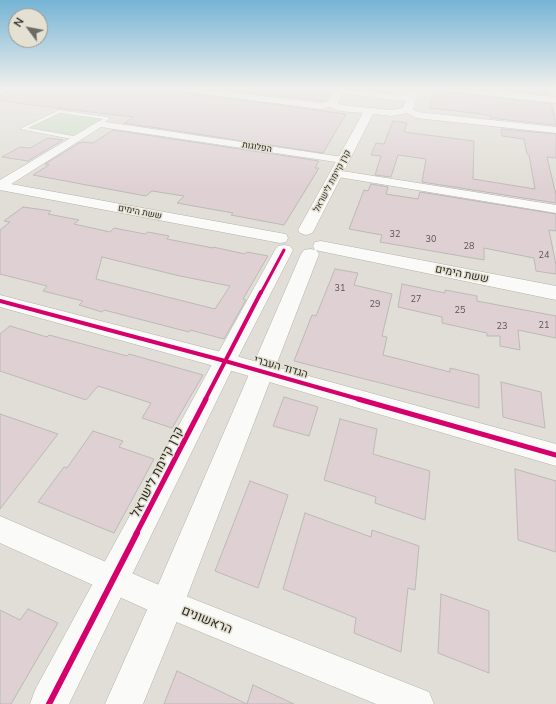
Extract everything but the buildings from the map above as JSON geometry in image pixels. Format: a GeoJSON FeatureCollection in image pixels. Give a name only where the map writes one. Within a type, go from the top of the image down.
{"type":"FeatureCollection","features":[{"type":"Feature","properties":{"kind":"street","name":"קרן קיימת לישראל"},"geometry":{"type":"LineString","coordinates":[[49,704],[225,361],[300,244],[364,122]]}},
{"type":"Feature","properties":{"kind":"street"},"geometry":{"type":"LineString","coordinates":[[480,122],[556,130]]}},
{"type":"Feature","properties":{"kind":"street"},"geometry":{"type":"LineString","coordinates":[[0,186],[99,124]]}},
{"type":"Feature","properties":{"kind":"street","name":"הפלוגות"},"geometry":{"type":"LineString","coordinates":[[99,124],[343,160]]}},
{"type":"Feature","properties":{"kind":"street"},"geometry":{"type":"LineString","coordinates":[[336,174],[556,209]]}},
{"type":"Feature","properties":{"kind":"street","name":"ששת הימים"},"geometry":{"type":"LineString","coordinates":[[0,186],[556,293]]}},
{"type":"Feature","properties":{"kind":"street","name":"קרן קיימת לישראל"},"geometry":{"type":"LineString","coordinates":[[124,704],[167,604],[262,372],[300,244]]}},
{"type":"Feature","properties":{"kind":"street","name":"הגדוד העברי"},"geometry":{"type":"LineString","coordinates":[[0,301],[225,361],[556,455]]}},
{"type":"Feature","properties":{"kind":"street","name":"הראשונים"},"geometry":{"type":"LineString","coordinates":[[0,529],[167,604],[417,704]]}},
{"type":"Feature","properties":{"kind":"lane"},"geometry":{"type":"LineString","coordinates":[[36,122],[23,128],[77,138]]}},
{"type":"Feature","properties":{"kind":"green space"},"geometry":{"type":"Polygon","coordinates":[[[40,122],[99,122],[76,136],[28,128],[40,122]]]}},
{"type":"Feature","properties":{"kind":"cycle path"},"geometry":{"type":"LineString","coordinates":[[49,704],[225,361],[284,250]]}},
{"type":"Feature","properties":{"kind":"cycle path"},"geometry":{"type":"LineString","coordinates":[[0,301],[225,361],[556,455]]}}]}
